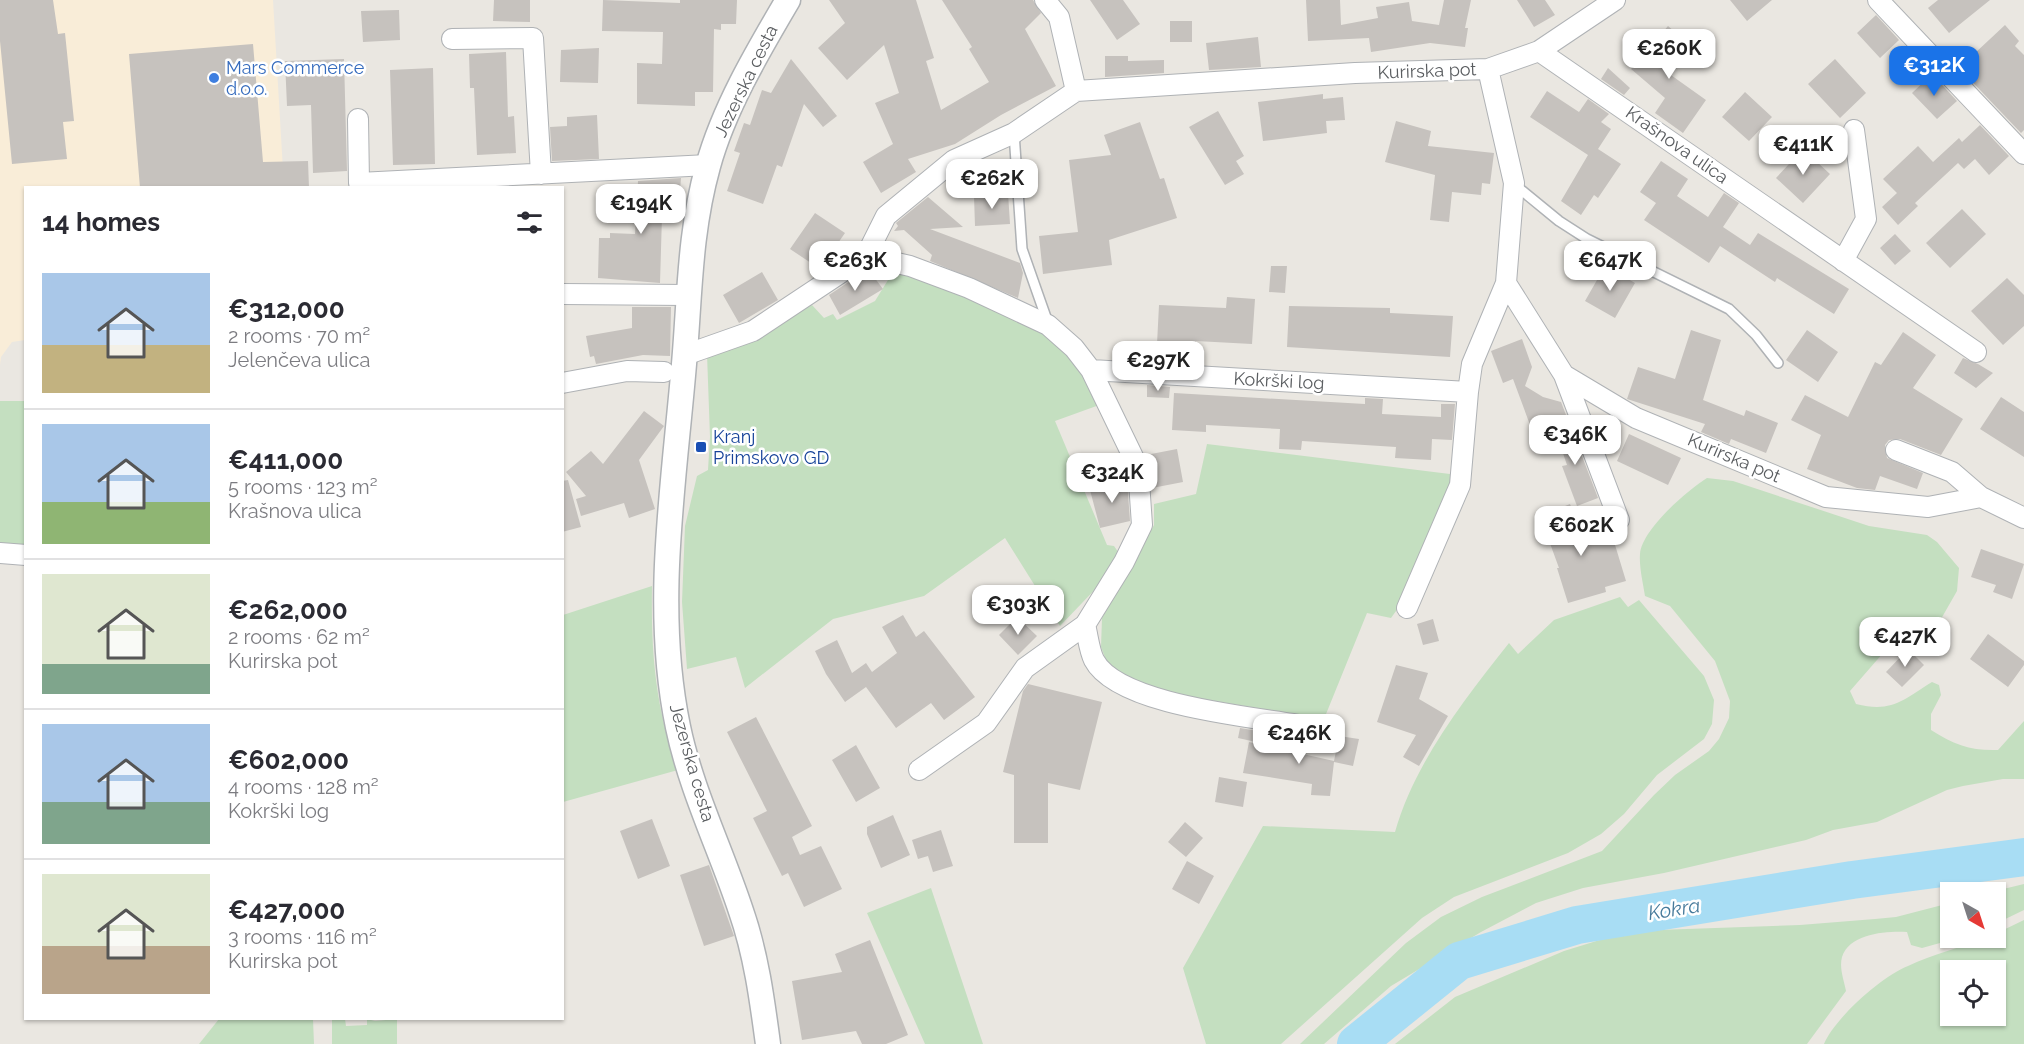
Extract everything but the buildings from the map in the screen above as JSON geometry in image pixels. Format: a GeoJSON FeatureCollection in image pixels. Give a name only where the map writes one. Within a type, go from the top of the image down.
{"type":"FeatureCollection","features":[{"type":"Feature","properties":{"kind":"street","name":"Jezerska cesta"},"geometry":{"type":"LineString","coordinates":[[768,1044],[756,965],[742,914],[697,792],[678,729],[669,673],[665,607],[685,355],[690,255],[708,165],[719,133],[739,90],[788,0]]}},
{"type":"Feature","properties":{"kind":"street"},"geometry":{"type":"LineString","coordinates":[[685,355],[753,332],[866,256],[886,216],[954,160],[1014,133],[1076,91],[1059,17],[1045,0]]}},
{"type":"Feature","properties":{"kind":"street"},"geometry":{"type":"LineString","coordinates":[[1488,69],[1539,51],[1615,0]]}},
{"type":"Feature","properties":{"kind":"street"},"geometry":{"type":"LineString","coordinates":[[1878,0],[2024,154]]}},
{"type":"Feature","properties":{"kind":"street"},"geometry":{"type":"LineString","coordinates":[[452,39],[533,38],[541,174]]}},
{"type":"Feature","properties":{"kind":"street","name":"Krašnova ulica"},"geometry":{"type":"LineString","coordinates":[[1539,51],[1976,352]]}},
{"type":"Feature","properties":{"kind":"street","name":"Kurirska pot"},"geometry":{"type":"LineString","coordinates":[[1076,91],[1355,73],[1488,69],[1514,183],[1506,283],[1564,375],[1636,418],[1826,496],[1928,507],[1981,497]]}},
{"type":"Feature","properties":{"kind":"street"},"geometry":{"type":"LineString","coordinates":[[358,119],[359,183],[708,165]]}},
{"type":"Feature","properties":{"kind":"street"},"geometry":{"type":"LineString","coordinates":[[1843,261],[1866,219],[1854,130]]}},
{"type":"Feature","properties":{"kind":"street"},"geometry":{"type":"LineString","coordinates":[[866,256],[910,266],[969,288],[1048,325],[1074,348],[1091,370],[1138,467],[1142,525],[1124,562],[1085,625],[1025,669],[986,723],[920,770]]}},
{"type":"Feature","properties":{"kind":"street"},"geometry":{"type":"LineString","coordinates":[[1407,608],[1460,485],[1472,364],[1506,283]]}},
{"type":"Feature","properties":{"kind":"street"},"geometry":{"type":"LineString","coordinates":[[564,294],[687,295]]}},
{"type":"Feature","properties":{"kind":"street","name":"Kokrški log"},"geometry":{"type":"LineString","coordinates":[[1091,370],[1468,392]]}},
{"type":"Feature","properties":{"kind":"street"},"geometry":{"type":"LineString","coordinates":[[564,382],[627,371],[664,372]]}},
{"type":"Feature","properties":{"kind":"street"},"geometry":{"type":"LineString","coordinates":[[1564,375],[1619,520]]}},
{"type":"Feature","properties":{"kind":"street"},"geometry":{"type":"LineString","coordinates":[[1896,450],[1952,472],[1981,497],[2024,519]]}},
{"type":"Feature","properties":{"kind":"street"},"geometry":{"type":"LineString","coordinates":[[0,553],[24,555]]}},
{"type":"Feature","properties":{"kind":"street"},"geometry":{"type":"LineString","coordinates":[[1085,625],[1094,661],[1121,686],[1160,701],[1305,726]]}},
{"type":"Feature","properties":{"kind":"lane"},"geometry":{"type":"LineString","coordinates":[[1014,133],[1022,249],[1048,325]]}},
{"type":"Feature","properties":{"kind":"lane"},"geometry":{"type":"LineString","coordinates":[[1514,183],[1559,221],[1587,239],[1728,309],[1756,335],[1778,363]]}},
{"type":"Feature","properties":{"kind":"shaded area"},"geometry":{"type":"Polygon","coordinates":[[[0,0],[273,0],[284,186],[24,186],[24,340],[12,342],[1,357],[0,365],[0,0]]]}},
{"type":"Feature","properties":{"kind":"green space"},"geometry":{"type":"Polygon","coordinates":[[[896,267],[1044,330],[1072,352],[1102,404],[1055,421],[1107,545],[1114,546],[1121,556],[1104,580],[1060,626],[1005,538],[924,596],[833,619],[745,688],[736,657],[687,669],[682,602],[685,526],[697,476],[708,470],[710,437],[707,354],[763,331],[812,305],[824,318],[833,314],[837,320],[875,301],[896,267]]]}},
{"type":"Feature","properties":{"kind":"green space"},"geometry":{"type":"Polygon","coordinates":[[[0,401],[24,401],[24,548],[0,547],[0,401]]]}},
{"type":"Feature","properties":{"kind":"green space"},"geometry":{"type":"Polygon","coordinates":[[[1207,444],[1458,475],[1401,604],[1391,618],[1367,613],[1324,719],[1149,690],[1122,675],[1106,660],[1101,647],[1102,618],[1154,525],[1154,504],[1196,494],[1207,444]]]}},
{"type":"Feature","properties":{"kind":"green space"},"geometry":{"type":"Polygon","coordinates":[[[1707,478],[1733,481],[1869,526],[1927,535],[1937,542],[1959,568],[1957,591],[1941,619],[1897,637],[1850,691],[1856,704],[1879,707],[1897,703],[1932,682],[1939,685],[1941,695],[1931,714],[1931,730],[1948,740],[1971,748],[1998,750],[2024,721],[2024,779],[2003,779],[1947,790],[1877,822],[1833,830],[1806,840],[1664,873],[1583,888],[1536,903],[1481,932],[1391,986],[1324,1044],[1300,1044],[1406,943],[1441,917],[1482,897],[1602,851],[1654,795],[1675,775],[1709,751],[1719,739],[1729,718],[1730,701],[1715,661],[1670,606],[1645,596],[1640,564],[1643,544],[1657,522],[1689,491],[1707,478]]]}},
{"type":"Feature","properties":{"kind":"green space"},"geometry":{"type":"Polygon","coordinates":[[[652,586],[652,634],[659,701],[678,770],[564,802],[564,615],[652,586]]]}},
{"type":"Feature","properties":{"kind":"green space"},"geometry":{"type":"Polygon","coordinates":[[[1620,597],[1628,607],[1639,600],[1704,676],[1714,700],[1712,724],[1704,739],[1657,775],[1624,814],[1601,834],[1568,853],[1454,897],[1422,918],[1281,1044],[1206,1044],[1183,968],[1263,826],[1395,832],[1404,806],[1428,756],[1458,709],[1509,643],[1518,654],[1554,620],[1620,597]]]}},
{"type":"Feature","properties":{"kind":"green space"},"geometry":{"type":"Polygon","coordinates":[[[2024,884],[2024,910],[2006,919],[2006,888],[2024,884]]]}},
{"type":"Feature","properties":{"kind":"green space"},"geometry":{"type":"Polygon","coordinates":[[[931,888],[983,1044],[925,1044],[867,913],[931,888]]]}},
{"type":"Feature","properties":{"kind":"green space"},"geometry":{"type":"Polygon","coordinates":[[[1940,906],[1940,943],[1922,948],[1911,945],[1907,932],[1890,932],[1870,935],[1853,943],[1842,957],[1842,974],[1846,991],[1807,1044],[1395,1044],[1455,997],[1564,951],[1629,931],[1800,925],[1896,917],[1940,906]]]}},
{"type":"Feature","properties":{"kind":"green space"},"geometry":{"type":"Polygon","coordinates":[[[2024,920],[2024,1044],[1824,1044],[1838,1022],[1872,989],[1897,971],[1957,948],[2006,948],[2006,929],[2024,920]]]}},
{"type":"Feature","properties":{"kind":"green space"},"geometry":{"type":"Polygon","coordinates":[[[218,1020],[313,1020],[314,1044],[199,1044],[218,1020]]]}},
{"type":"Feature","properties":{"kind":"green space"},"geometry":{"type":"Polygon","coordinates":[[[332,1020],[345,1020],[346,1026],[367,1025],[367,1020],[397,1020],[397,1044],[332,1044],[332,1020]]]}},
{"type":"Feature","properties":{"kind":"waterway","name":"Kokra"},"geometry":{"type":"LineString","coordinates":[[1356,1044],[1459,961],[1577,925],[1852,880],[2024,857]]}},
{"type":"Feature","properties":{"kind":"place","name":"Mars Commerce d.o.o."},"geometry":{"type":"Point","coordinates":[214,78]}},
{"type":"Feature","properties":{"kind":"place","name":"Kranj Primskovo GD"},"geometry":{"type":"Point","coordinates":[701,447]}}]}
